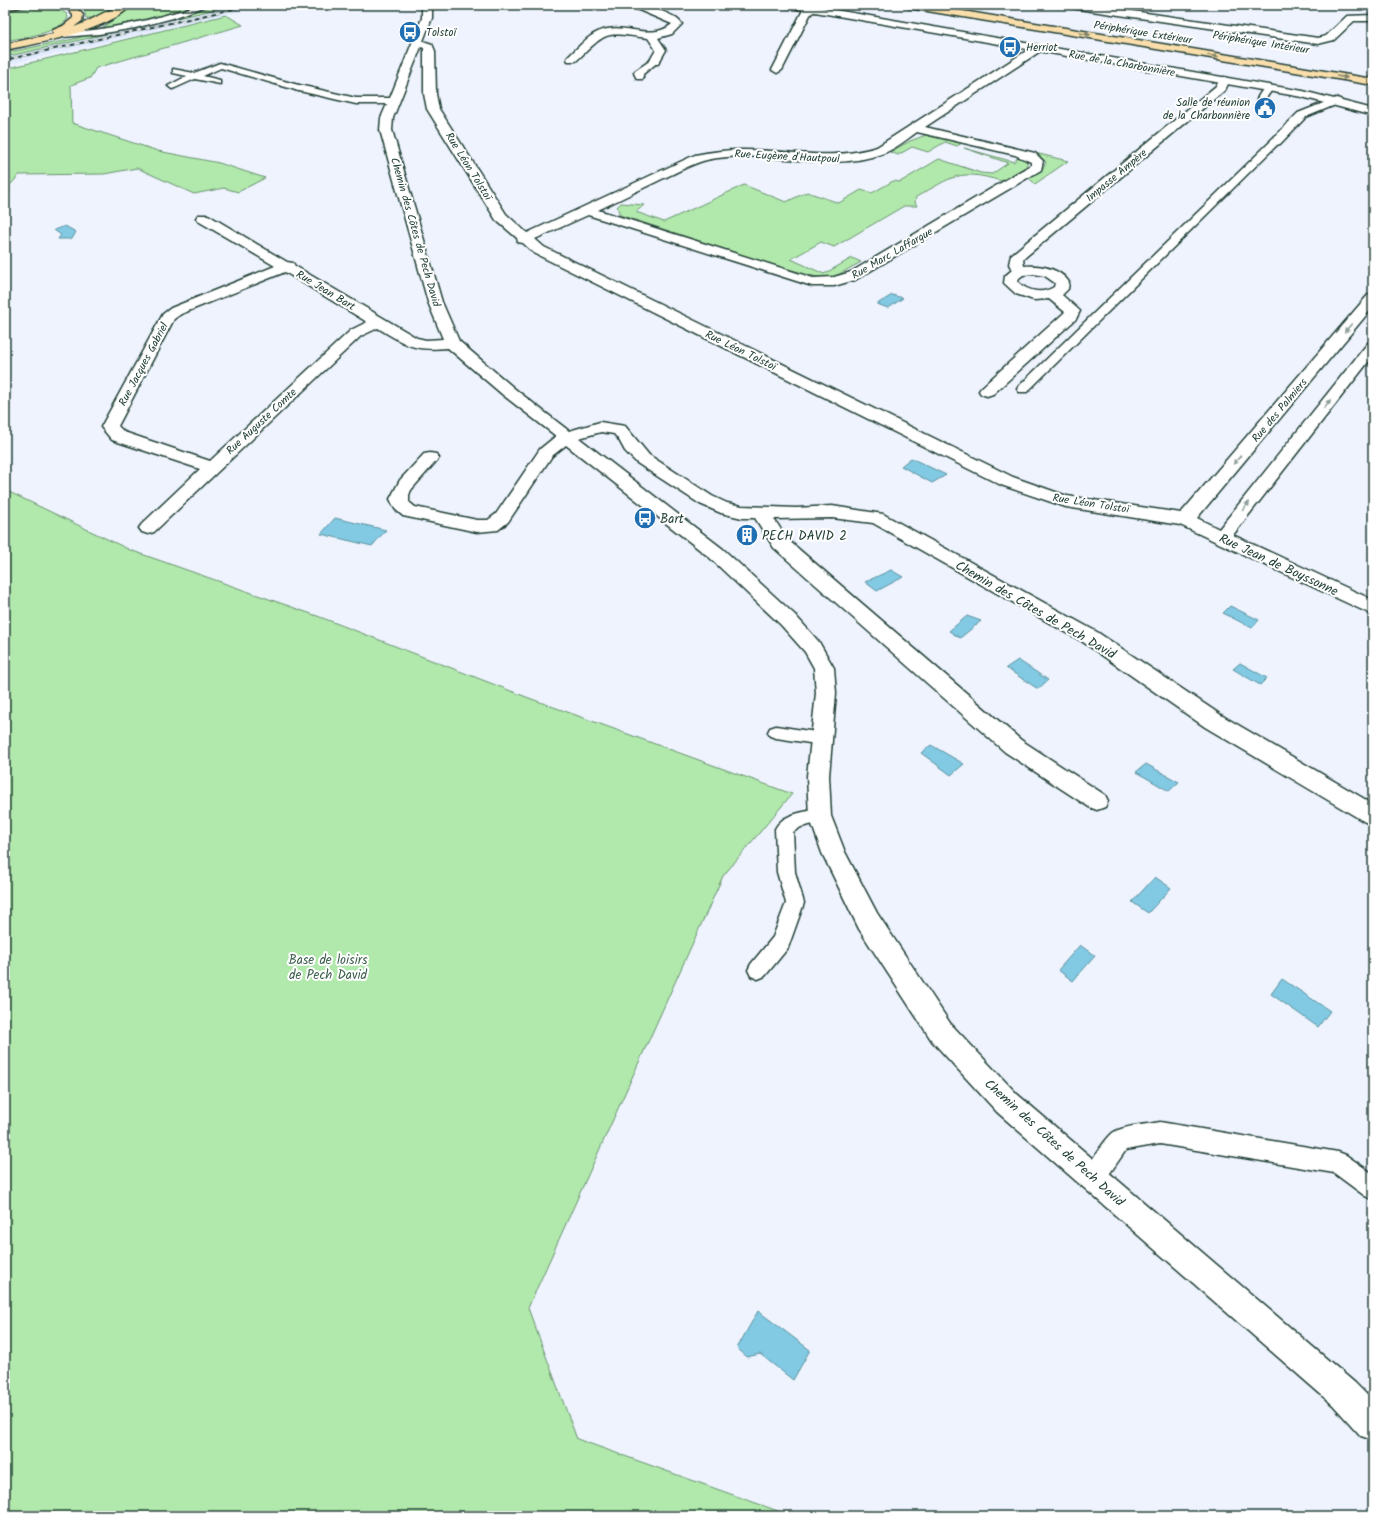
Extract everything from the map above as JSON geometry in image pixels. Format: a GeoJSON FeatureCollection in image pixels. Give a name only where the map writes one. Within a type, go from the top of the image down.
{"type":"FeatureCollection","features":[{"type":"Feature","properties":{"kind":"highway"},"geometry":{"type":"LineString","coordinates":[[5,7],[17,5]]}},
{"type":"Feature","properties":{"kind":"highway"},"geometry":{"type":"LineString","coordinates":[[5,44],[44,36],[67,28],[78,19],[78,15],[70,6],[64,5]]}},
{"type":"Feature","properties":{"kind":"highway"},"geometry":{"type":"LineString","coordinates":[[5,47],[63,35],[90,26],[126,5]]}},
{"type":"Feature","properties":{"kind":"highway","name":"Périphérique Extérieur"},"geometry":{"type":"LineString","coordinates":[[909,5],[1373,82]]}},
{"type":"Feature","properties":{"kind":"highway","name":"Périphérique Intérieur"},"geometry":{"type":"LineString","coordinates":[[955,5],[1373,73]]}},
{"type":"Feature","properties":{"kind":"street","name":"Chemin des Côtes de Pech David"},"geometry":{"type":"LineString","coordinates":[[427,5],[427,18],[387,118],[386,130],[435,302],[452,343],[480,368],[565,437],[716,553],[788,620],[812,647],[824,668],[826,693],[823,739],[818,776],[820,816],[834,853],[868,921],[941,1032],[1007,1103],[1344,1394],[1373,1424]]}},
{"type":"Feature","properties":{"kind":"street"},"geometry":{"type":"LineString","coordinates":[[572,59],[603,33],[614,30],[652,37],[672,30],[676,24],[674,20],[632,5]]}},
{"type":"Feature","properties":{"kind":"street","name":"Rue de la Charbonnière"},"geometry":{"type":"LineString","coordinates":[[789,5],[818,8],[1269,88],[1336,101],[1373,113]]}},
{"type":"Feature","properties":{"kind":"street"},"geometry":{"type":"LineString","coordinates":[[1071,5],[1318,41],[1330,38],[1351,18],[1373,18]]}},
{"type":"Feature","properties":{"kind":"street"},"geometry":{"type":"LineString","coordinates":[[777,70],[806,13],[818,8]]}},
{"type":"Feature","properties":{"kind":"street"},"geometry":{"type":"LineString","coordinates":[[652,37],[661,50],[654,62]]}},
{"type":"Feature","properties":{"kind":"street","name":"Rue Léon Tolstoï"},"geometry":{"type":"LineString","coordinates":[[417,43],[428,46],[430,51],[430,94],[433,109],[501,217],[523,239],[546,254],[1008,481],[1040,494],[1066,501],[1158,513],[1185,520]]}},
{"type":"Feature","properties":{"kind":"street","name":"Rue Eugène d'Hautpoul"},"geometry":{"type":"LineString","coordinates":[[523,239],[542,232],[585,210],[695,159],[709,155],[741,152],[847,159],[865,156],[881,150],[1038,48]]}},
{"type":"Feature","properties":{"kind":"street","name":"Impasse Ampère"},"geometry":{"type":"LineString","coordinates":[[1052,294],[1031,295],[1018,290],[1010,283],[1012,276],[1020,271],[1016,264],[1016,258],[1221,88],[1225,80]]}},
{"type":"Feature","properties":{"kind":"street"},"geometry":{"type":"LineString","coordinates":[[299,88],[356,101],[394,101]]}},
{"type":"Feature","properties":{"kind":"street"},"geometry":{"type":"LineString","coordinates":[[1276,141],[1302,115],[1336,101]]}},
{"type":"Feature","properties":{"kind":"street","name":"Rue Marc Laffargue"},"geometry":{"type":"LineString","coordinates":[[585,210],[812,282],[827,283],[844,280],[856,275],[1037,167],[1037,161],[1032,156],[916,128]]}},
{"type":"Feature","properties":{"kind":"street","name":"Rue Jean Bart"},"geometry":{"type":"LineString","coordinates":[[203,218],[288,266],[412,342],[440,345],[452,343]]}},
{"type":"Feature","properties":{"kind":"street","name":"Rue Jacques Gabriel"},"geometry":{"type":"LineString","coordinates":[[211,467],[118,436],[109,427],[168,317],[176,311],[288,266]]}},
{"type":"Feature","properties":{"kind":"street"},"geometry":{"type":"LineString","coordinates":[[987,391],[1071,316],[1073,312],[1052,294],[1061,290],[1062,282],[1059,279],[1041,271],[1020,271]]}},
{"type":"Feature","properties":{"kind":"street","name":"Rue des Palmiers"},"geometry":{"type":"LineString","coordinates":[[1185,520],[1206,498],[1373,298]]}},
{"type":"Feature","properties":{"kind":"street","name":"Rue Auguste Comte"},"geometry":{"type":"LineString","coordinates":[[148,528],[211,467],[356,333],[379,322]]}},
{"type":"Feature","properties":{"kind":"street"},"geometry":{"type":"LineString","coordinates":[[1222,537],[1373,346]]}},
{"type":"Feature","properties":{"kind":"street","name":"Chemin des Côtes de Pech David"},"geometry":{"type":"LineString","coordinates":[[430,458],[401,492],[399,499],[402,506],[409,512],[470,525],[492,526],[502,518],[546,453],[565,437],[600,427],[619,430],[627,438],[631,447],[642,459],[706,500],[721,507],[742,512],[832,512],[877,518],[1090,637],[1214,721],[1373,815]]}},
{"type":"Feature","properties":{"kind":"street"},"geometry":{"type":"LineString","coordinates":[[761,513],[781,544],[1013,746],[1096,801]]}},
{"type":"Feature","properties":{"kind":"street","name":"Rue Jean de Boyssonne"},"geometry":{"type":"LineString","coordinates":[[1185,520],[1373,608]]}},
{"type":"Feature","properties":{"kind":"lane"},"geometry":{"type":"LineString","coordinates":[[63,35],[86,34],[129,26],[171,17],[205,5]]}},
{"type":"Feature","properties":{"kind":"lane"},"geometry":{"type":"LineString","coordinates":[[640,77],[638,73],[654,62]]}},
{"type":"Feature","properties":{"kind":"lane"},"geometry":{"type":"LineString","coordinates":[[172,86],[220,65],[299,88]]}},
{"type":"Feature","properties":{"kind":"lane"},"geometry":{"type":"LineString","coordinates":[[176,71],[217,82]]}},
{"type":"Feature","properties":{"kind":"lane"},"geometry":{"type":"LineString","coordinates":[[1260,100],[1269,88]]}},
{"type":"Feature","properties":{"kind":"lane"},"geometry":{"type":"LineString","coordinates":[[1023,389],[1276,141]]}},
{"type":"Feature","properties":{"kind":"lane"},"geometry":{"type":"LineString","coordinates":[[776,732],[823,739]]}},
{"type":"Feature","properties":{"kind":"lane"},"geometry":{"type":"LineString","coordinates":[[758,970],[781,942],[795,903],[786,872],[784,829],[796,821],[820,816]]}},
{"type":"Feature","properties":{"kind":"lane"},"geometry":{"type":"LineString","coordinates":[[1093,1178],[1120,1140],[1160,1133],[1338,1163],[1373,1188]]}},
{"type":"Feature","properties":{"kind":"shaded area"},"geometry":{"type":"Polygon","coordinates":[[[235,5],[268,5],[5,65],[5,57],[235,5]]]}},
{"type":"Feature","properties":{"kind":"green space"},"geometry":{"type":"Polygon","coordinates":[[[77,5],[117,5],[96,18],[86,18],[83,8],[77,5]]]}},
{"type":"Feature","properties":{"kind":"green space"},"geometry":{"type":"Polygon","coordinates":[[[134,5],[235,5],[5,57],[5,53],[78,38],[99,30],[134,5]]]}},
{"type":"Feature","properties":{"kind":"green space"},"geometry":{"type":"Polygon","coordinates":[[[34,7],[47,7],[59,10],[67,14],[68,18],[56,28],[40,34],[5,41],[5,11],[34,7]]]}},
{"type":"Feature","properties":{"kind":"green space"},"geometry":{"type":"Polygon","coordinates":[[[226,15],[243,25],[96,68],[90,78],[71,85],[72,123],[158,151],[219,163],[265,178],[238,192],[224,188],[194,194],[137,168],[104,174],[19,175],[5,191],[5,69],[226,15]]]}},
{"type":"Feature","properties":{"kind":"green space"},"geometry":{"type":"Polygon","coordinates":[[[926,135],[962,143],[957,146],[945,142],[928,152],[912,147],[898,155],[890,152],[910,141],[926,135]]]}},
{"type":"Feature","properties":{"kind":"green space"},"geometry":{"type":"Polygon","coordinates":[[[964,148],[1014,162],[1018,157],[1024,158],[1027,162],[1027,166],[1001,181],[975,175],[965,175],[948,180],[916,197],[915,202],[917,206],[904,206],[834,247],[821,242],[791,259],[824,274],[852,258],[861,262],[834,277],[817,277],[766,263],[620,215],[617,207],[621,203],[644,205],[636,212],[664,222],[744,185],[786,202],[807,192],[839,203],[861,190],[872,193],[893,181],[900,182],[939,159],[981,173],[992,174],[1008,163],[964,148]]]}},
{"type":"Feature","properties":{"kind":"green space"},"geometry":{"type":"Polygon","coordinates":[[[1027,151],[1068,161],[1035,184],[1029,178],[1044,167],[1046,162],[1042,158],[1027,151]]]}},
{"type":"Feature","properties":{"kind":"green space","name":"Base de loisirs de Pech David"},"geometry":{"type":"Polygon","coordinates":[[[5,490],[130,550],[320,617],[529,698],[792,794],[723,876],[528,1308],[577,1439],[792,1516],[5,1516],[5,490]]]}},
{"type":"Feature","properties":{"kind":"water"},"geometry":{"type":"Polygon","coordinates":[[[65,226],[76,232],[72,239],[58,239],[61,235],[54,230],[65,226]]]}},
{"type":"Feature","properties":{"kind":"water"},"geometry":{"type":"Polygon","coordinates":[[[892,295],[903,298],[888,308],[877,304],[892,295]]]}},
{"type":"Feature","properties":{"kind":"water"},"geometry":{"type":"Polygon","coordinates":[[[911,458],[946,475],[932,483],[901,466],[911,458]]]}},
{"type":"Feature","properties":{"kind":"water"},"geometry":{"type":"Polygon","coordinates":[[[335,518],[386,530],[372,546],[321,534],[335,518]]]}},
{"type":"Feature","properties":{"kind":"water"},"geometry":{"type":"Polygon","coordinates":[[[891,570],[903,577],[877,591],[865,582],[891,570]]]}},
{"type":"Feature","properties":{"kind":"water"},"geometry":{"type":"Polygon","coordinates":[[[1230,606],[1259,620],[1252,628],[1223,613],[1230,606]]]}},
{"type":"Feature","properties":{"kind":"water"},"geometry":{"type":"Polygon","coordinates":[[[967,616],[981,621],[960,638],[949,631],[967,616]]]}},
{"type":"Feature","properties":{"kind":"water"},"geometry":{"type":"Polygon","coordinates":[[[1018,660],[1048,680],[1038,689],[1006,668],[1018,660]]]}},
{"type":"Feature","properties":{"kind":"water"},"geometry":{"type":"Polygon","coordinates":[[[1240,663],[1267,678],[1260,685],[1233,669],[1240,663]]]}},
{"type":"Feature","properties":{"kind":"water"},"geometry":{"type":"Polygon","coordinates":[[[931,745],[964,764],[951,775],[921,753],[931,745]]]}},
{"type":"Feature","properties":{"kind":"water"},"geometry":{"type":"Polygon","coordinates":[[[1146,764],[1179,782],[1169,791],[1136,772],[1146,764]]]}},
{"type":"Feature","properties":{"kind":"water"},"geometry":{"type":"Polygon","coordinates":[[[1155,877],[1171,888],[1148,913],[1132,902],[1155,877]]]}},
{"type":"Feature","properties":{"kind":"water"},"geometry":{"type":"Polygon","coordinates":[[[1080,945],[1095,956],[1073,981],[1058,970],[1080,945]]]}},
{"type":"Feature","properties":{"kind":"water"},"geometry":{"type":"Polygon","coordinates":[[[1282,979],[1330,1011],[1318,1027],[1271,994],[1282,979]]]}},
{"type":"Feature","properties":{"kind":"water"},"geometry":{"type":"Polygon","coordinates":[[[758,1311],[810,1350],[793,1380],[760,1354],[747,1357],[737,1348],[758,1311]]]}},
{"type":"Feature","properties":{"kind":"railway"},"geometry":{"type":"LineString","coordinates":[[5,60],[251,5]]}},
{"type":"Feature","properties":{"kind":"place","name":"Tolstoï"},"geometry":{"type":"Point","coordinates":[410,32]}},
{"type":"Feature","properties":{"kind":"place","name":"Herriot"},"geometry":{"type":"Point","coordinates":[1010,47]}},
{"type":"Feature","properties":{"kind":"place","name":"Salle de réunion de la Charbonnière"},"geometry":{"type":"Point","coordinates":[1265,108]}},
{"type":"Feature","properties":{"kind":"place","name":"Bart"},"geometry":{"type":"Point","coordinates":[645,518]}},
{"type":"Feature","properties":{"kind":"place","name":"PECH DAVID 2"},"geometry":{"type":"Point","coordinates":[747,535]}}]}
